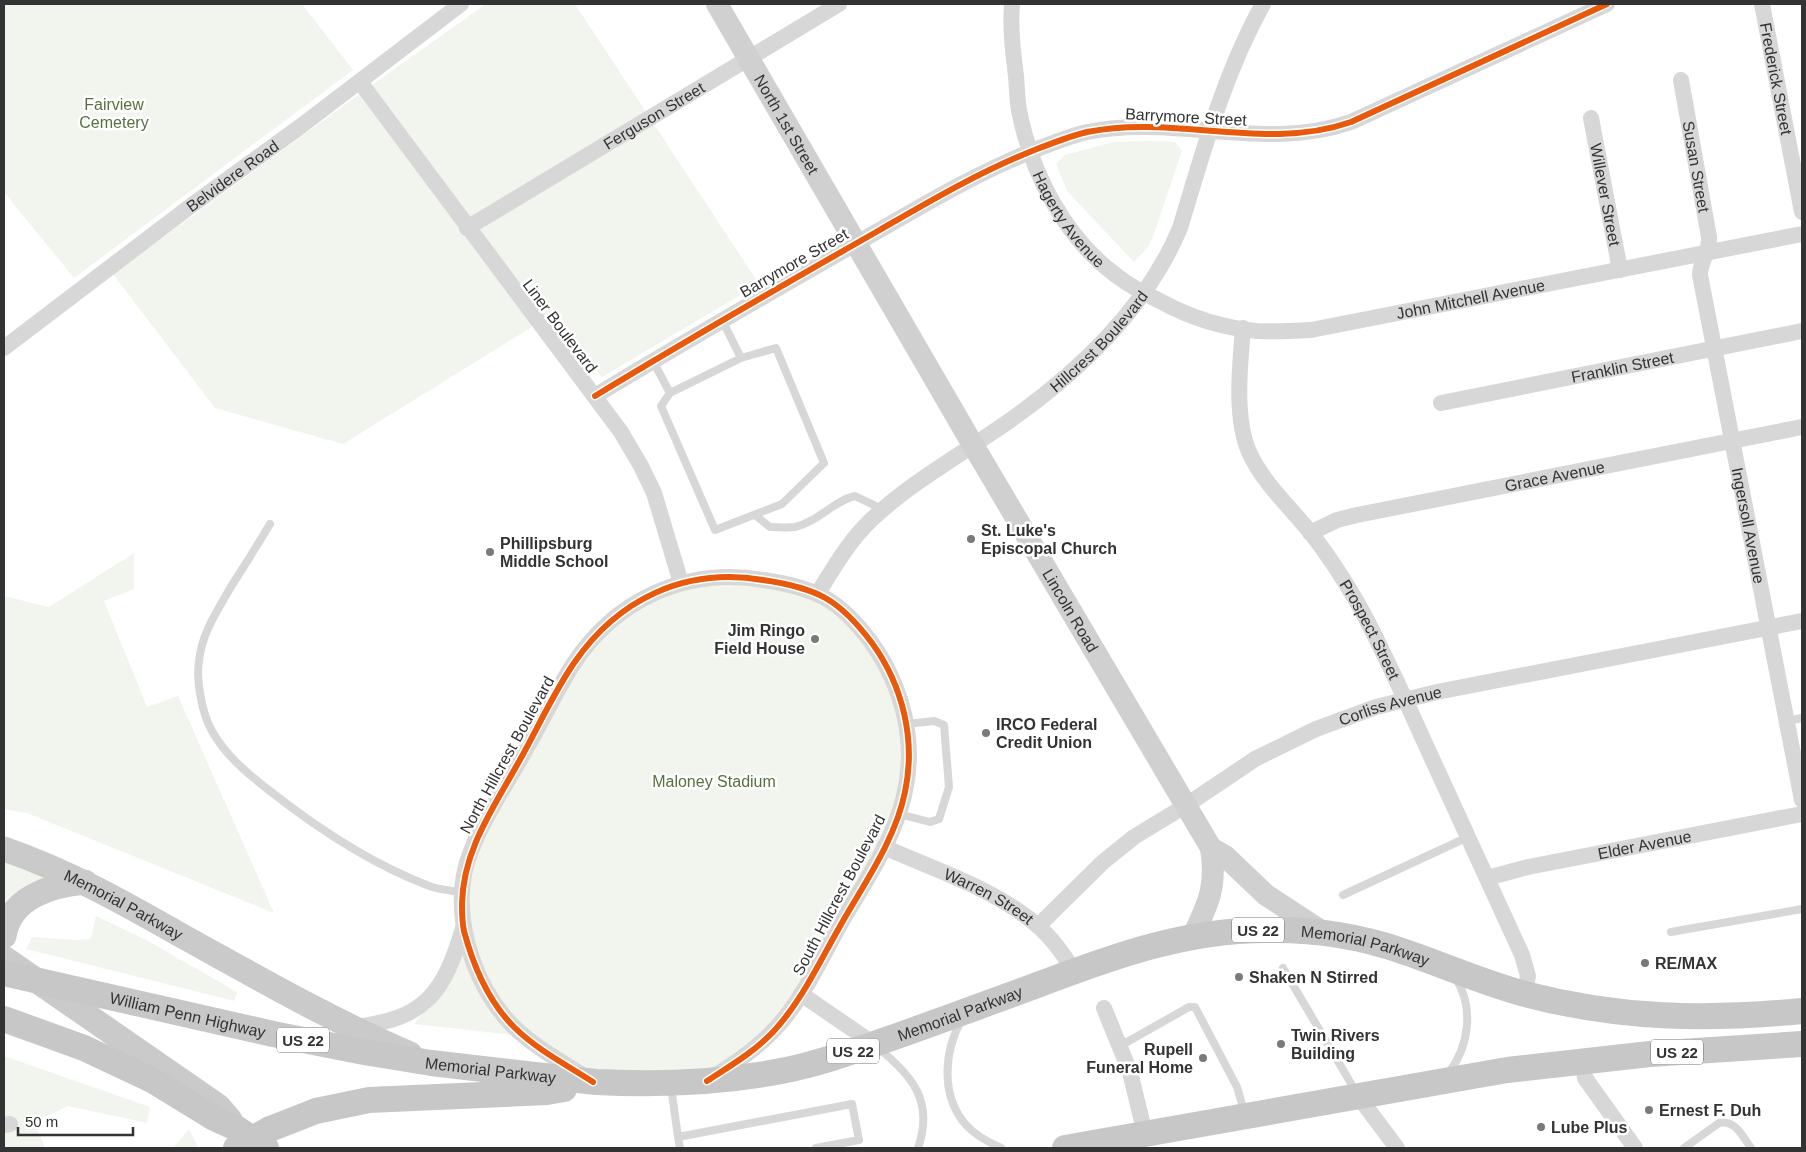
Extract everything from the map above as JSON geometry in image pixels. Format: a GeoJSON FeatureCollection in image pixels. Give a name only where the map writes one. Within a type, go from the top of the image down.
{"type":"FeatureCollection","features":[{"type":"Feature","properties":{"kind":"highway","name":"Memorial Parkway"},"geometry":{"type":"LineString","coordinates":[[431,1063],[593,1082],[671,1084],[786,1070],[839,1056],[1074,971],[1152,945],[1193,936],[1255,930],[1293,930],[1324,933],[1380,944],[1524,994],[1587,1008],[1663,1016],[1722,1017],[1802,1011]]}},
{"type":"Feature","properties":{"kind":"highway","name":"William Penn Highway"},"geometry":{"type":"LineString","coordinates":[[4,973],[273,1034],[431,1063]]}},
{"type":"Feature","properties":{"kind":"highway"},"geometry":{"type":"LineString","coordinates":[[4,1019],[60,1038],[152,1080],[214,1118],[236,1138],[268,1139],[316,1111],[369,1100],[547,1092],[593,1082]]}},
{"type":"Feature","properties":{"kind":"highway","name":"US 22"},"geometry":{"type":"LineString","coordinates":[[1065,1148],[1507,1070],[1582,1060],[1650,1054],[1802,1044]]}},
{"type":"Feature","properties":{"kind":"main road","name":"North 1st Street"},"geometry":{"type":"LineString","coordinates":[[717,4],[856,243]]}},
{"type":"Feature","properties":{"kind":"main road","name":"Lincoln Road"},"geometry":{"type":"LineString","coordinates":[[856,243],[1211,848],[1214,869],[1212,888],[1207,906],[1193,936]]}},
{"type":"Feature","properties":{"kind":"main road","name":"Lincoln Road"},"geometry":{"type":"LineString","coordinates":[[1211,848],[1225,856],[1266,895],[1324,933]]}},
{"type":"Feature","properties":{"kind":"main road","name":"Memorial Parkway"},"geometry":{"type":"LineString","coordinates":[[4,849],[85,882],[307,1006],[350,1028],[431,1063]]}},
{"type":"Feature","properties":{"kind":"main road"},"geometry":{"type":"LineString","coordinates":[[4,936],[17,909],[32,897],[58,886],[85,882]]}},
{"type":"Feature","properties":{"kind":"main road"},"geometry":{"type":"LineString","coordinates":[[4,957],[218,1106],[236,1138]]}},
{"type":"Feature","properties":{"kind":"street","name":"Belvidere Road"},"geometry":{"type":"LineString","coordinates":[[4,348],[192,205],[360,82],[461,4]]}},
{"type":"Feature","properties":{"kind":"street","name":"Ferguson Street"},"geometry":{"type":"LineString","coordinates":[[468,228],[839,4]]}},
{"type":"Feature","properties":{"kind":"street","name":"Hagerty Avenue"},"geometry":{"type":"LineString","coordinates":[[1012,4],[1013,47],[1019,109],[1042,182],[1055,207],[1075,235],[1095,257],[1116,276],[1143,293]]}},
{"type":"Feature","properties":{"kind":"street","name":"Hillcrest Boulevard"},"geometry":{"type":"LineString","coordinates":[[818,593],[844,551],[882,510],[927,474],[1008,421],[1068,375],[1126,316],[1170,252],[1180,228],[1226,81],[1263,4]]}},
{"type":"Feature","properties":{"kind":"street","name":"Barrymore Street"},"geometry":{"type":"LineString","coordinates":[[595,396],[722,320],[942,194],[986,171],[1073,135],[1121,127],[1158,127],[1255,134],[1308,132],[1335,127],[1351,122],[1607,4]]}},
{"type":"Feature","properties":{"kind":"street","name":"Frederick Street"},"geometry":{"type":"LineString","coordinates":[[1762,4],[1802,212]]}},
{"type":"Feature","properties":{"kind":"street","name":"Susan Street"},"geometry":{"type":"LineString","coordinates":[[1682,80],[1709,237],[1710,245],[1707,253]]}},
{"type":"Feature","properties":{"kind":"street","name":"Liner Boulevard"},"geometry":{"type":"LineString","coordinates":[[360,82],[621,432],[654,493],[681,583]]}},
{"type":"Feature","properties":{"kind":"street","name":"Willever Street"},"geometry":{"type":"LineString","coordinates":[[1591,118],[1620,270]]}},
{"type":"Feature","properties":{"kind":"street","name":"John Mitchell Avenue"},"geometry":{"type":"LineString","coordinates":[[1143,293],[1170,307],[1198,318],[1243,328],[1256,330],[1311,330],[1802,234]]}},
{"type":"Feature","properties":{"kind":"street","name":"Ingersoll Avenue"},"geometry":{"type":"LineString","coordinates":[[1707,253],[1702,262],[1700,275],[1769,628],[1795,720],[1802,800]]}},
{"type":"Feature","properties":{"kind":"street","name":"Prospect Street"},"geometry":{"type":"LineString","coordinates":[[1243,328],[1240,363],[1240,412],[1245,439],[1250,452],[1284,503],[1331,560],[1358,604],[1405,699],[1527,966],[1528,976],[1524,994]]}},
{"type":"Feature","properties":{"kind":"street","name":"Franklin Street"},"geometry":{"type":"LineString","coordinates":[[1441,403],[1802,331]]}},
{"type":"Feature","properties":{"kind":"street","name":"Grace Avenue"},"geometry":{"type":"LineString","coordinates":[[1310,533],[1338,520],[1357,515],[1802,427]]}},
{"type":"Feature","properties":{"kind":"street","name":"North Hillcrest Boulevard"},"geometry":{"type":"LineString","coordinates":[[593,1082],[534,1044],[508,1020],[486,989],[474,962],[463,928],[462,892],[471,851],[487,818],[573,664],[600,632],[616,617],[635,603],[657,591],[709,577],[732,576],[778,582],[818,593]]}},
{"type":"Feature","properties":{"kind":"street","name":"South Hillcrest Boulevard"},"geometry":{"type":"LineString","coordinates":[[707,1081],[736,1062],[773,1032],[801,994],[884,847],[899,814],[904,797],[909,767],[907,724],[895,683],[876,649],[849,615],[838,605],[818,593]]}},
{"type":"Feature","properties":{"kind":"street","name":"Corliss Avenue"},"geometry":{"type":"LineString","coordinates":[[1038,926],[1118,849],[1134,837],[1185,806],[1255,759],[1288,742],[1346,718],[1405,699],[1802,621]]}},
{"type":"Feature","properties":{"kind":"street","name":"Elder Avenue"},"geometry":{"type":"LineString","coordinates":[[1487,878],[1528,867],[1802,814]]}},
{"type":"Feature","properties":{"kind":"street","name":"Warren Street"},"geometry":{"type":"LineString","coordinates":[[884,847],[985,891],[1010,905],[1038,926],[1064,955],[1074,971]]}},
{"type":"Feature","properties":{"kind":"street","name":"North Hillcrest Boulevard"},"geometry":{"type":"LineString","coordinates":[[350,1028],[391,1021],[410,1012],[428,999],[443,981],[455,955],[463,928]]}},
{"type":"Feature","properties":{"kind":"street","name":"South Hillcrest Boulevard"},"geometry":{"type":"LineString","coordinates":[[801,994],[874,1044]]}},
{"type":"Feature","properties":{"kind":"street"},"geometry":{"type":"LineString","coordinates":[[1104,1008],[1130,1072],[1144,1134]]}},
{"type":"Feature","properties":{"kind":"street"},"geometry":{"type":"LineString","coordinates":[[1582,1060],[1585,1078],[1635,1148]]}},
{"type":"Feature","properties":{"kind":"street"},"geometry":{"type":"LineString","coordinates":[[1358,1096],[1397,1148]]}},
{"type":"Feature","properties":{"kind":"lane"},"geometry":{"type":"LineString","coordinates":[[722,320],[741,358]]}},
{"type":"Feature","properties":{"kind":"lane"},"geometry":{"type":"LineString","coordinates":[[776,348],[824,463],[782,504],[715,530],[661,406],[670,393],[741,358],[776,348]]}},
{"type":"Feature","properties":{"kind":"lane"},"geometry":{"type":"LineString","coordinates":[[653,362],[670,393]]}},
{"type":"Feature","properties":{"kind":"lane"},"geometry":{"type":"LineString","coordinates":[[755,515],[770,527],[794,527],[815,518],[844,498],[855,496],[882,510]]}},
{"type":"Feature","properties":{"kind":"lane"},"geometry":{"type":"LineString","coordinates":[[270,524],[210,622],[202,640],[198,662],[199,685],[211,731],[248,774],[296,811],[347,844],[408,877],[435,888],[462,892]]}},
{"type":"Feature","properties":{"kind":"lane"},"geometry":{"type":"LineString","coordinates":[[899,814],[930,822],[939,819],[948,787],[944,725],[934,721],[907,724]]}},
{"type":"Feature","properties":{"kind":"lane"},"geometry":{"type":"LineString","coordinates":[[1342,895],[1468,837]]}},
{"type":"Feature","properties":{"kind":"lane"},"geometry":{"type":"LineString","coordinates":[[1671,932],[1802,909]]}},
{"type":"Feature","properties":{"kind":"lane"},"geometry":{"type":"LineString","coordinates":[[1442,1082],[1457,1062],[1467,1029],[1463,993],[1448,967]]}},
{"type":"Feature","properties":{"kind":"lane"},"geometry":{"type":"LineString","coordinates":[[1283,968],[1358,1096]]}},
{"type":"Feature","properties":{"kind":"lane"},"geometry":{"type":"LineString","coordinates":[[1120,1046],[1189,1007],[1195,1007],[1237,1087],[1245,1116]]}},
{"type":"Feature","properties":{"kind":"lane"},"geometry":{"type":"LineString","coordinates":[[967,1011],[958,1026],[949,1050],[947,1075],[950,1097],[966,1125],[980,1137],[1001,1148]]}},
{"type":"Feature","properties":{"kind":"lane"},"geometry":{"type":"LineString","coordinates":[[874,1044],[907,1074],[918,1092],[922,1102],[923,1125],[918,1148]]}},
{"type":"Feature","properties":{"kind":"lane"},"geometry":{"type":"LineString","coordinates":[[671,1084],[680,1148]]}},
{"type":"Feature","properties":{"kind":"lane"},"geometry":{"type":"LineString","coordinates":[[678,1137],[852,1104],[859,1140],[816,1148]]}},
{"type":"Feature","properties":{"kind":"lane"},"geometry":{"type":"LineString","coordinates":[[1684,1148],[1719,1123],[1724,1122],[1733,1125],[1751,1148]]}},
{"type":"Feature","properties":{"kind":"green space","name":"Fairview Cemetery"},"geometry":{"type":"Polygon","coordinates":[[[4,4],[302,4],[353,70],[74,278],[4,192],[4,4]]]}},
{"type":"Feature","properties":{"kind":"green space"},"geometry":{"type":"Polygon","coordinates":[[[486,4],[575,4],[759,284],[602,377],[551,315],[343,444],[215,408],[113,274],[486,4]]]}},
{"type":"Feature","properties":{"kind":"green space"},"geometry":{"type":"Polygon","coordinates":[[[1113,142],[1175,142],[1182,151],[1155,231],[1148,247],[1134,262],[1067,191],[1056,164],[1065,155],[1113,142]]]}},
{"type":"Feature","properties":{"kind":"green space"},"geometry":{"type":"Polygon","coordinates":[[[134,553],[134,589],[104,601],[147,707],[178,696],[274,913],[27,813],[4,809],[4,596],[49,607],[134,553]]]}},
{"type":"Feature","properties":{"kind":"green space","name":"Maloney Stadium"},"geometry":{"type":"Polygon","coordinates":[[[731,576],[838,605],[902,703],[904,797],[794,1006],[707,1081],[596,1082],[524,1036],[414,1024],[442,989],[466,939],[465,871],[573,664],[635,603],[731,576]]]}},
{"type":"Feature","properties":{"kind":"green space"},"geometry":{"type":"Polygon","coordinates":[[[4,862],[46,876],[4,913],[4,862]]]}},
{"type":"Feature","properties":{"kind":"green space"},"geometry":{"type":"Polygon","coordinates":[[[96,916],[148,941],[237,992],[234,1001],[26,949],[32,937],[75,940],[91,939],[96,916]]]}},
{"type":"Feature","properties":{"kind":"green space"},"geometry":{"type":"Polygon","coordinates":[[[4,1056],[150,1107],[147,1123],[68,1106],[35,1122],[45,1148],[4,1148],[4,1056]]]}},
{"type":"Feature","properties":{"kind":"green space"},"geometry":{"type":"Polygon","coordinates":[[[189,1129],[198,1147],[173,1148],[189,1129]]]}},
{"type":"Feature","properties":{"kind":"cycle path"},"geometry":{"type":"LineString","coordinates":[[595,396],[736,312],[936,198],[996,167],[1037,149],[1087,132],[1120,128],[1153,127],[1253,134],[1286,134],[1319,130],[1351,122],[1607,4]]}},
{"type":"Feature","properties":{"kind":"cycle path"},"geometry":{"type":"LineString","coordinates":[[593,1082],[542,1050],[523,1035],[505,1017],[490,995],[477,970],[463,928],[462,904],[468,866],[480,832],[551,701],[574,663],[592,641],[611,621],[633,605],[656,593],[681,584],[707,578],[734,577],[782,583],[813,592],[837,606],[860,628],[883,660],[899,695],[908,733],[908,772],[900,810],[886,845],[801,995],[766,1039],[742,1058],[707,1081]]}},
{"type":"Feature","properties":{"kind":"place","name":"St. Luke's Episcopal Church"},"geometry":{"type":"Point","coordinates":[971,539]}},
{"type":"Feature","properties":{"kind":"place","name":"Phillipsburg Middle School"},"geometry":{"type":"Point","coordinates":[490,552]}},
{"type":"Feature","properties":{"kind":"place","name":"Jim Ringo Field House"},"geometry":{"type":"Point","coordinates":[815,639]}},
{"type":"Feature","properties":{"kind":"place","name":"IRCO Federal Credit Union"},"geometry":{"type":"Point","coordinates":[986,733]}},
{"type":"Feature","properties":{"kind":"place","name":"RE/MAX"},"geometry":{"type":"Point","coordinates":[1645,963]}},
{"type":"Feature","properties":{"kind":"place","name":"Shaken N Stirred"},"geometry":{"type":"Point","coordinates":[1239,977]}},
{"type":"Feature","properties":{"kind":"place","name":"Twin Rivers Building"},"geometry":{"type":"Point","coordinates":[1281,1044]}},
{"type":"Feature","properties":{"kind":"place","name":"Rupell Funeral Home"},"geometry":{"type":"Point","coordinates":[1203,1058]}},
{"type":"Feature","properties":{"kind":"place","name":"Ernest F. Duh"},"geometry":{"type":"Point","coordinates":[1649,1110]}},
{"type":"Feature","properties":{"kind":"place","name":"Lube Plus"},"geometry":{"type":"Point","coordinates":[1541,1127]}}]}
